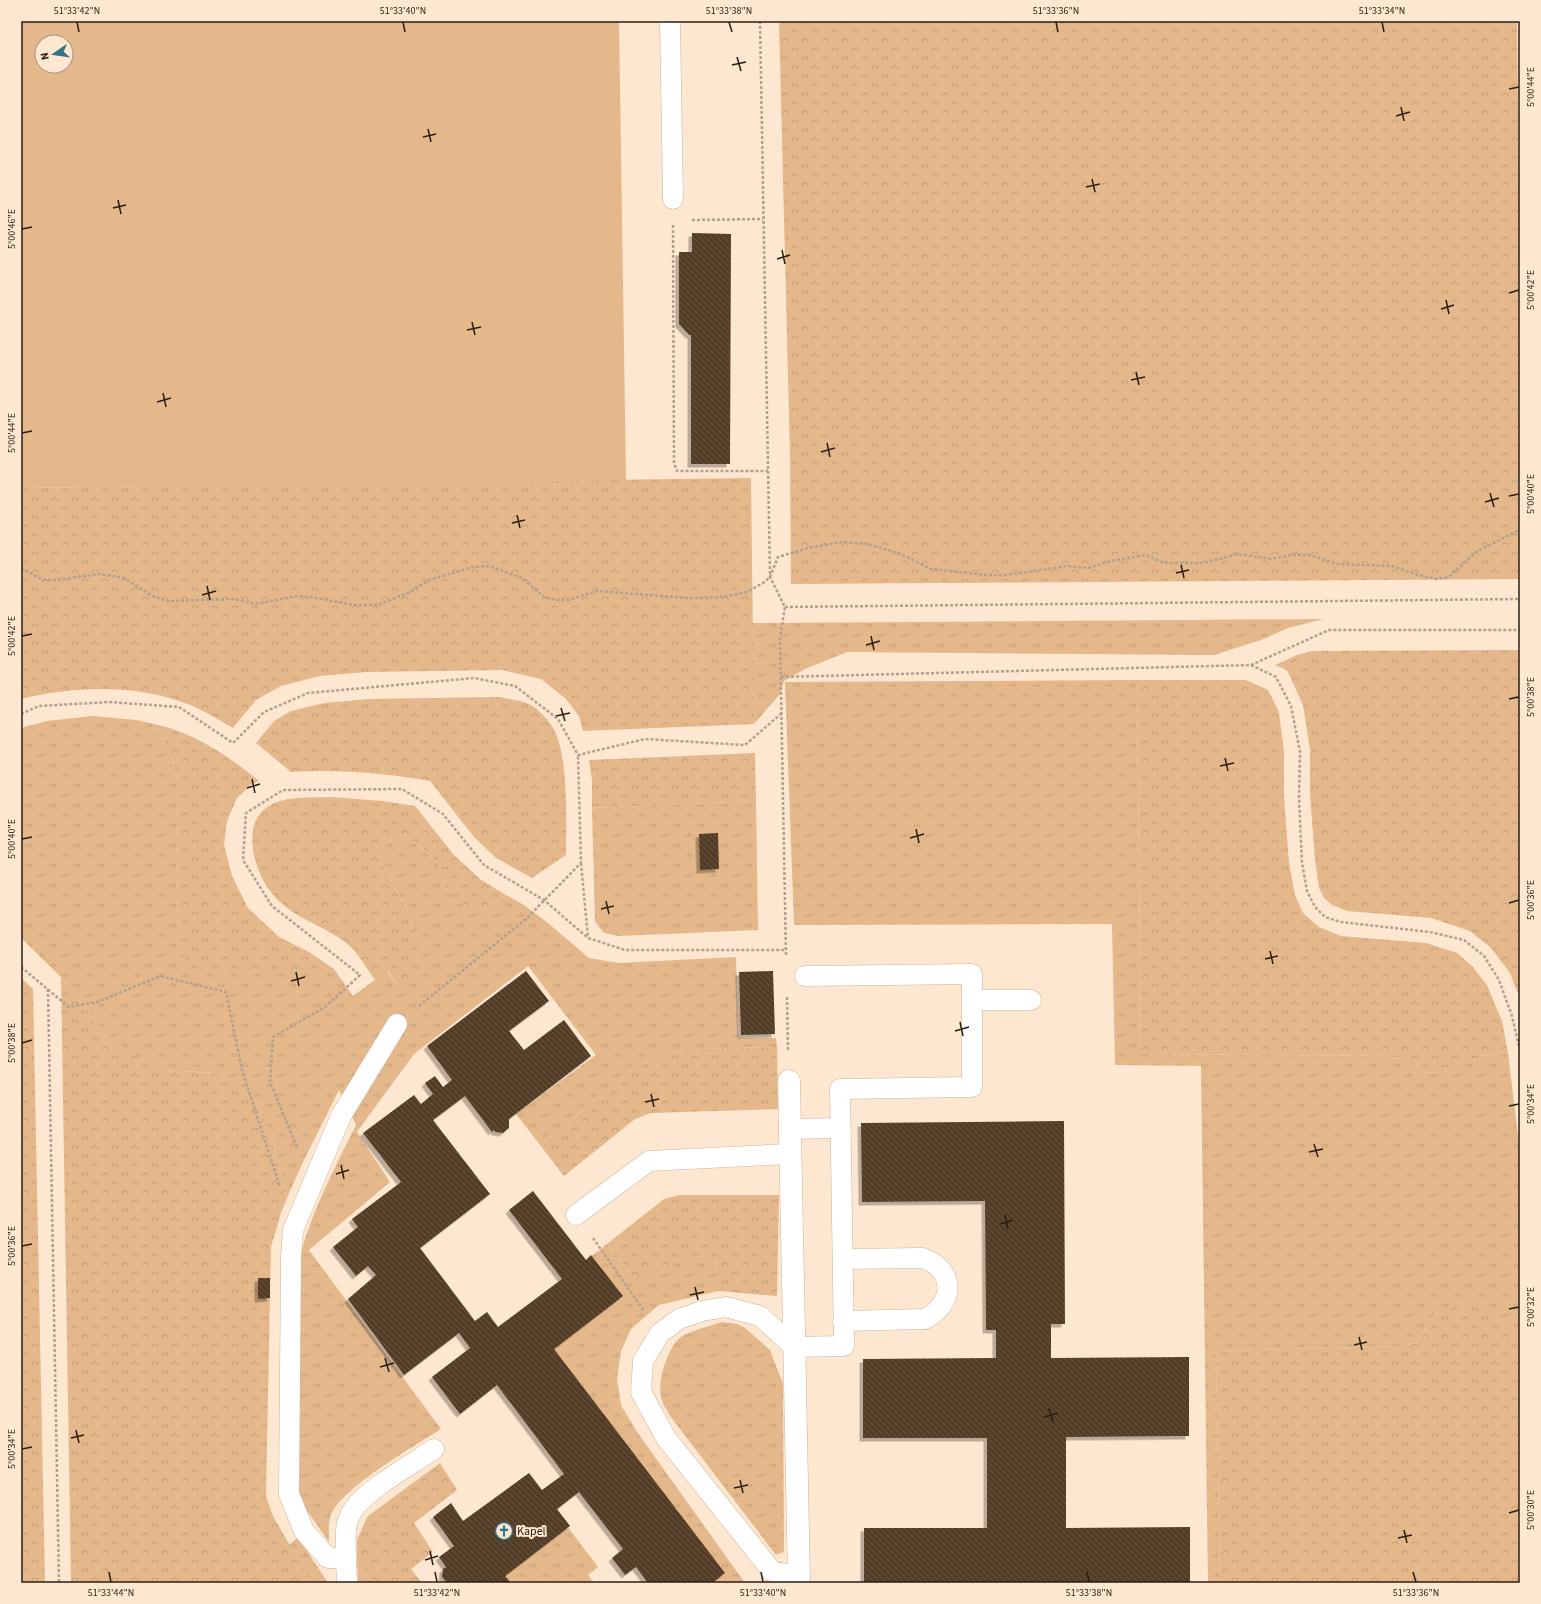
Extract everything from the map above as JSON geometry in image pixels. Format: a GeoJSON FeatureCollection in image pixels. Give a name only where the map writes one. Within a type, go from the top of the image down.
{"type":"FeatureCollection","features":[{"type":"Feature","properties":{"kind":"street"},"geometry":{"type":"LineString","coordinates":[[789,1081],[789,1154],[799,1580]]}},
{"type":"Feature","properties":{"kind":"lane"},"geometry":{"type":"LineString","coordinates":[[670,21],[673,199]]}},
{"type":"Feature","properties":{"kind":"lane"},"geometry":{"type":"LineString","coordinates":[[799,1580],[772,1571],[666,1438],[641,1392],[643,1361],[660,1333],[679,1319],[702,1311],[726,1307],[760,1316],[794,1347],[844,1346],[840,1088],[972,1087],[972,974],[805,976]]}},
{"type":"Feature","properties":{"kind":"lane"},"geometry":{"type":"LineString","coordinates":[[972,1000],[1031,1000]]}},
{"type":"Feature","properties":{"kind":"lane"},"geometry":{"type":"LineString","coordinates":[[346,1559],[328,1558],[304,1531],[289,1494],[291,1258],[293,1230],[341,1116],[397,1024]]}},
{"type":"Feature","properties":{"kind":"lane"},"geometry":{"type":"LineString","coordinates":[[789,1129],[841,1128]]}},
{"type":"Feature","properties":{"kind":"lane"},"geometry":{"type":"LineString","coordinates":[[576,1215],[649,1161],[789,1154]]}},
{"type":"Feature","properties":{"kind":"lane"},"geometry":{"type":"LineString","coordinates":[[842,1259],[923,1258],[933,1262],[941,1270],[948,1290],[944,1303],[937,1313],[925,1319],[843,1321]]}},
{"type":"Feature","properties":{"kind":"lane"},"geometry":{"type":"LineString","coordinates":[[347,1583],[345,1532],[352,1511],[371,1492],[434,1449]]}},
{"type":"Feature","properties":{"kind":"path"},"geometry":{"type":"LineString","coordinates":[[760,21],[770,577],[786,607],[780,638],[786,964]]}},
{"type":"Feature","properties":{"kind":"path"},"geometry":{"type":"LineString","coordinates":[[673,199],[674,463],[677,471],[768,471]]}},
{"type":"Feature","properties":{"kind":"path"},"geometry":{"type":"LineString","coordinates":[[673,220],[763,219]]}},
{"type":"Feature","properties":{"kind":"path"},"geometry":{"type":"LineString","coordinates":[[21,568],[43,580],[56,580],[100,574],[118,576],[124,578],[152,596],[168,600],[234,599],[256,604],[297,596],[354,605],[378,605],[408,593],[429,580],[473,567],[489,566],[522,578],[544,597],[568,600],[597,591],[690,598],[722,597],[747,592],[764,583],[770,577],[778,557],[808,548],[842,542],[868,544],[901,554],[931,569],[972,572],[987,575],[1006,575],[1066,566],[1088,568],[1111,561],[1146,555],[1164,563],[1203,563],[1238,554],[1271,559],[1292,554],[1310,555],[1337,564],[1392,566],[1418,575],[1437,579],[1449,577],[1476,552],[1517,531],[1520,527]]}},
{"type":"Feature","properties":{"kind":"path"},"geometry":{"type":"LineString","coordinates":[[786,607],[1520,599]]}},
{"type":"Feature","properties":{"kind":"path"},"geometry":{"type":"LineString","coordinates":[[781,678],[1251,665],[1329,630],[1520,630]]}},
{"type":"Feature","properties":{"kind":"path"},"geometry":{"type":"LineString","coordinates":[[1251,665],[1276,677],[1291,706],[1300,752],[1299,798],[1302,863],[1307,891],[1315,906],[1325,916],[1341,922],[1430,932],[1464,940],[1484,956],[1499,980],[1512,1016],[1520,1051]]}},
{"type":"Feature","properties":{"kind":"path"},"geometry":{"type":"LineString","coordinates":[[21,714],[39,706],[101,703],[179,707],[233,743],[264,712],[308,692],[474,678],[516,686],[558,719],[578,755],[581,863],[588,938]]}},
{"type":"Feature","properties":{"kind":"path"},"geometry":{"type":"LineString","coordinates":[[578,755],[645,739],[745,745],[782,713]]}},
{"type":"Feature","properties":{"kind":"path"},"geometry":{"type":"LineString","coordinates":[[310,1188],[291,1130],[270,1082],[273,1037],[325,1007],[360,975],[272,906],[243,860],[246,813],[284,790],[402,789],[443,814],[484,865],[544,900],[588,938],[625,950],[786,950]]}},
{"type":"Feature","properties":{"kind":"path"},"geometry":{"type":"LineString","coordinates":[[397,1024],[526,919],[581,863]]}},
{"type":"Feature","properties":{"kind":"path"},"geometry":{"type":"LineString","coordinates":[[21,967],[69,1007],[97,1002],[160,976],[226,992],[242,1070],[293,1230]]}},
{"type":"Feature","properties":{"kind":"path"},"geometry":{"type":"LineString","coordinates":[[48,989],[59,1583]]}},
{"type":"Feature","properties":{"kind":"path"},"geometry":{"type":"LineString","coordinates":[[787,992],[789,1081]]}},
{"type":"Feature","properties":{"kind":"path"},"geometry":{"type":"LineString","coordinates":[[576,1215],[660,1333]]}},
{"type":"Feature","properties":{"kind":"green space"},"geometry":{"type":"Polygon","coordinates":[[[21,21],[619,21],[626,480],[21,488],[21,21]]]}},
{"type":"Feature","properties":{"kind":"green space"},"geometry":{"type":"Polygon","coordinates":[[[779,21],[1517,21],[1520,292],[1520,579],[791,584],[790,455],[779,21]]]}},
{"type":"Feature","properties":{"kind":"green space"},"geometry":{"type":"Polygon","coordinates":[[[751,478],[754,724],[583,731],[579,716],[566,699],[541,679],[502,670],[367,672],[320,676],[281,686],[256,700],[233,728],[186,703],[140,692],[100,689],[80,690],[21,699],[21,488],[751,478]]]}},
{"type":"Feature","properties":{"kind":"green space"},"geometry":{"type":"Polygon","coordinates":[[[1324,619],[1288,628],[1261,640],[1214,655],[847,652],[805,669],[784,681],[780,694],[754,724],[752,623],[1324,619]]]}},
{"type":"Feature","properties":{"kind":"green space"},"geometry":{"type":"Polygon","coordinates":[[[1520,650],[1520,999],[1510,973],[1491,948],[1470,931],[1431,918],[1347,911],[1332,905],[1324,898],[1319,888],[1315,860],[1310,795],[1310,750],[1303,705],[1287,670],[1275,665],[1297,655],[1312,651],[1520,650]]]}},
{"type":"Feature","properties":{"kind":"green space"},"geometry":{"type":"Polygon","coordinates":[[[1137,680],[1141,1054],[1383,1056],[1400,1058],[1415,1073],[1445,1072],[1484,1056],[1508,1053],[1520,1152],[1520,1353],[1513,1348],[1502,1327],[1438,1310],[1416,1343],[1402,1346],[1216,1351],[1220,1583],[1208,1583],[1201,1066],[1115,1065],[1112,924],[794,925],[785,682],[1137,680]]]}},
{"type":"Feature","properties":{"kind":"green space"},"geometry":{"type":"Polygon","coordinates":[[[1137,680],[1246,680],[1268,690],[1279,712],[1284,752],[1284,797],[1289,863],[1295,895],[1303,913],[1319,927],[1341,936],[1426,943],[1457,953],[1472,966],[1487,985],[1502,1021],[1508,1053],[1484,1056],[1445,1072],[1415,1073],[1400,1058],[1384,1056],[1141,1054],[1137,680]]]}},
{"type":"Feature","properties":{"kind":"green space"},"geometry":{"type":"Polygon","coordinates":[[[499,697],[526,703],[539,711],[553,728],[562,754],[566,790],[566,855],[532,878],[496,858],[474,837],[430,781],[361,772],[291,772],[256,743],[274,721],[291,711],[324,703],[369,699],[499,697]]]}},
{"type":"Feature","properties":{"kind":"green space"},"geometry":{"type":"Polygon","coordinates":[[[93,716],[136,720],[154,724],[170,753],[177,782],[178,920],[190,969],[334,969],[353,996],[387,971],[400,990],[416,979],[412,919],[381,861],[382,847],[391,839],[405,835],[422,847],[439,865],[447,891],[482,911],[506,895],[524,905],[548,923],[589,958],[618,963],[736,957],[738,1038],[776,1038],[777,1047],[688,1049],[661,1055],[635,1068],[540,1145],[516,1114],[596,1055],[528,966],[414,1054],[357,1132],[390,1182],[309,1250],[441,1429],[378,1469],[347,1495],[336,1507],[330,1518],[329,1542],[301,1502],[297,1490],[301,1252],[312,1219],[356,1125],[339,1090],[302,1164],[287,1198],[269,1130],[214,1073],[161,1070],[112,1043],[61,977],[21,938],[21,728],[47,721],[93,716]]]}},
{"type":"Feature","properties":{"kind":"green space"},"geometry":{"type":"Polygon","coordinates":[[[154,724],[183,733],[210,746],[259,781],[252,784],[237,798],[227,821],[224,845],[232,876],[248,908],[279,937],[309,952],[334,969],[190,969],[182,952],[178,920],[177,782],[170,753],[154,724]]]}},
{"type":"Feature","properties":{"kind":"green space"},"geometry":{"type":"Polygon","coordinates":[[[755,753],[756,801],[592,808],[592,780],[589,760],[755,753]]]}},
{"type":"Feature","properties":{"kind":"green space"},"geometry":{"type":"Polygon","coordinates":[[[331,797],[383,801],[415,806],[454,855],[480,879],[506,895],[482,911],[467,911],[447,891],[439,865],[422,847],[405,835],[391,839],[382,847],[381,861],[412,919],[423,947],[421,967],[416,979],[400,990],[388,971],[375,980],[350,946],[330,932],[288,909],[270,891],[264,883],[260,873],[253,849],[252,837],[258,816],[266,808],[280,801],[297,798],[331,797]]]}},
{"type":"Feature","properties":{"kind":"green space"},"geometry":{"type":"Polygon","coordinates":[[[756,801],[758,930],[619,936],[604,933],[595,922],[592,808],[756,801]]]}},
{"type":"Feature","properties":{"kind":"green space"},"geometry":{"type":"Polygon","coordinates":[[[61,977],[112,1043],[161,1070],[214,1073],[255,1100],[269,1130],[287,1198],[271,1247],[266,1496],[273,1516],[307,1575],[298,1583],[71,1583],[61,977]]]}},
{"type":"Feature","properties":{"kind":"green space"},"geometry":{"type":"Polygon","coordinates":[[[21,978],[33,989],[45,1583],[21,1583],[21,978]]]}},
{"type":"Feature","properties":{"kind":"green space"},"geometry":{"type":"Polygon","coordinates":[[[777,1047],[778,1109],[651,1113],[635,1119],[564,1176],[540,1145],[635,1068],[661,1055],[688,1049],[777,1047]]]}},
{"type":"Feature","properties":{"kind":"green space"},"geometry":{"type":"Polygon","coordinates":[[[679,1195],[779,1195],[777,1296],[718,1291],[715,1258],[695,1256],[644,1276],[632,1275],[607,1244],[664,1199],[679,1195]]]}},
{"type":"Feature","properties":{"kind":"green space"},"geometry":{"type":"Polygon","coordinates":[[[607,1244],[632,1275],[695,1256],[715,1258],[718,1291],[659,1305],[631,1329],[621,1351],[617,1378],[621,1405],[637,1432],[745,1583],[705,1583],[536,1356],[574,1270],[607,1244]]]}},
{"type":"Feature","properties":{"kind":"green space"},"geometry":{"type":"Polygon","coordinates":[[[1472,1302],[1481,1306],[1497,1319],[1512,1344],[1520,1353],[1520,1583],[1220,1583],[1216,1351],[1402,1346],[1416,1343],[1438,1310],[1472,1302]]]}},
{"type":"Feature","properties":{"kind":"green space"},"geometry":{"type":"Polygon","coordinates":[[[721,1322],[737,1324],[745,1328],[770,1350],[783,1384],[784,1552],[776,1555],[670,1416],[661,1397],[660,1390],[662,1374],[668,1356],[676,1342],[681,1337],[690,1333],[721,1322]]]}},
{"type":"Feature","properties":{"kind":"green space"},"geometry":{"type":"Polygon","coordinates":[[[440,1463],[457,1490],[414,1523],[433,1552],[411,1569],[422,1583],[374,1583],[357,1560],[357,1539],[368,1516],[440,1463]]]}},
{"type":"Feature","properties":{"kind":"green space"},"geometry":{"type":"Polygon","coordinates":[[[554,1509],[598,1567],[588,1575],[594,1583],[488,1583],[554,1509]]]}},
{"type":"Feature","properties":{"kind":"green space"},"geometry":{"type":"Polygon","coordinates":[[[298,1537],[328,1583],[247,1583],[298,1537]]]}},
{"type":"Feature","properties":{"kind":"green space"},"geometry":{"type":"Polygon","coordinates":[[[357,1560],[374,1583],[358,1583],[357,1560]]]}},
{"type":"Feature","properties":{"kind":"building"},"geometry":{"type":"Polygon","coordinates":[[[692,233],[731,234],[730,464],[691,464],[691,335],[689,335],[679,324],[679,252],[692,252],[692,233]]]}},
{"type":"Feature","properties":{"kind":"building"},"geometry":{"type":"Polygon","coordinates":[[[718,833],[719,869],[700,870],[699,834],[718,833]]]}},
{"type":"Feature","properties":{"kind":"building"},"geometry":{"type":"Polygon","coordinates":[[[526,971],[549,1001],[509,1031],[524,1050],[564,1020],[591,1056],[509,1119],[509,1128],[503,1133],[495,1132],[494,1130],[492,1132],[465,1096],[433,1120],[490,1194],[420,1248],[475,1321],[487,1312],[498,1327],[562,1279],[509,1210],[533,1191],[586,1260],[591,1255],[623,1296],[554,1349],[725,1573],[712,1583],[648,1583],[636,1567],[625,1575],[612,1558],[623,1549],[579,1492],[557,1509],[570,1526],[505,1576],[511,1583],[447,1583],[442,1577],[443,1569],[446,1567],[439,1557],[454,1546],[433,1517],[451,1503],[463,1521],[529,1473],[542,1490],[564,1474],[497,1385],[460,1414],[432,1377],[470,1348],[459,1333],[404,1375],[348,1299],[376,1275],[368,1266],[356,1276],[333,1247],[358,1227],[352,1219],[401,1182],[363,1133],[414,1095],[421,1104],[433,1094],[425,1083],[435,1076],[443,1087],[452,1080],[427,1046],[526,971]]]}},
{"type":"Feature","properties":{"kind":"building"},"geometry":{"type":"Polygon","coordinates":[[[773,971],[775,1034],[741,1035],[739,972],[773,971]]]}},
{"type":"Feature","properties":{"kind":"building"},"geometry":{"type":"Polygon","coordinates":[[[1064,1121],[1065,1324],[1051,1324],[1051,1358],[1189,1357],[1189,1436],[1066,1437],[1066,1528],[1190,1527],[1190,1583],[864,1583],[864,1528],[987,1528],[987,1438],[863,1438],[863,1359],[996,1358],[996,1330],[986,1330],[985,1201],[862,1202],[861,1123],[1064,1121]]]}},
{"type":"Feature","properties":{"kind":"building"},"geometry":{"type":"Polygon","coordinates":[[[258,1278],[270,1278],[270,1298],[258,1299],[258,1278]]]}},
{"type":"Feature","properties":{"kind":"place","name":"Kapel"},"geometry":{"type":"Point","coordinates":[504,1531]}}]}
